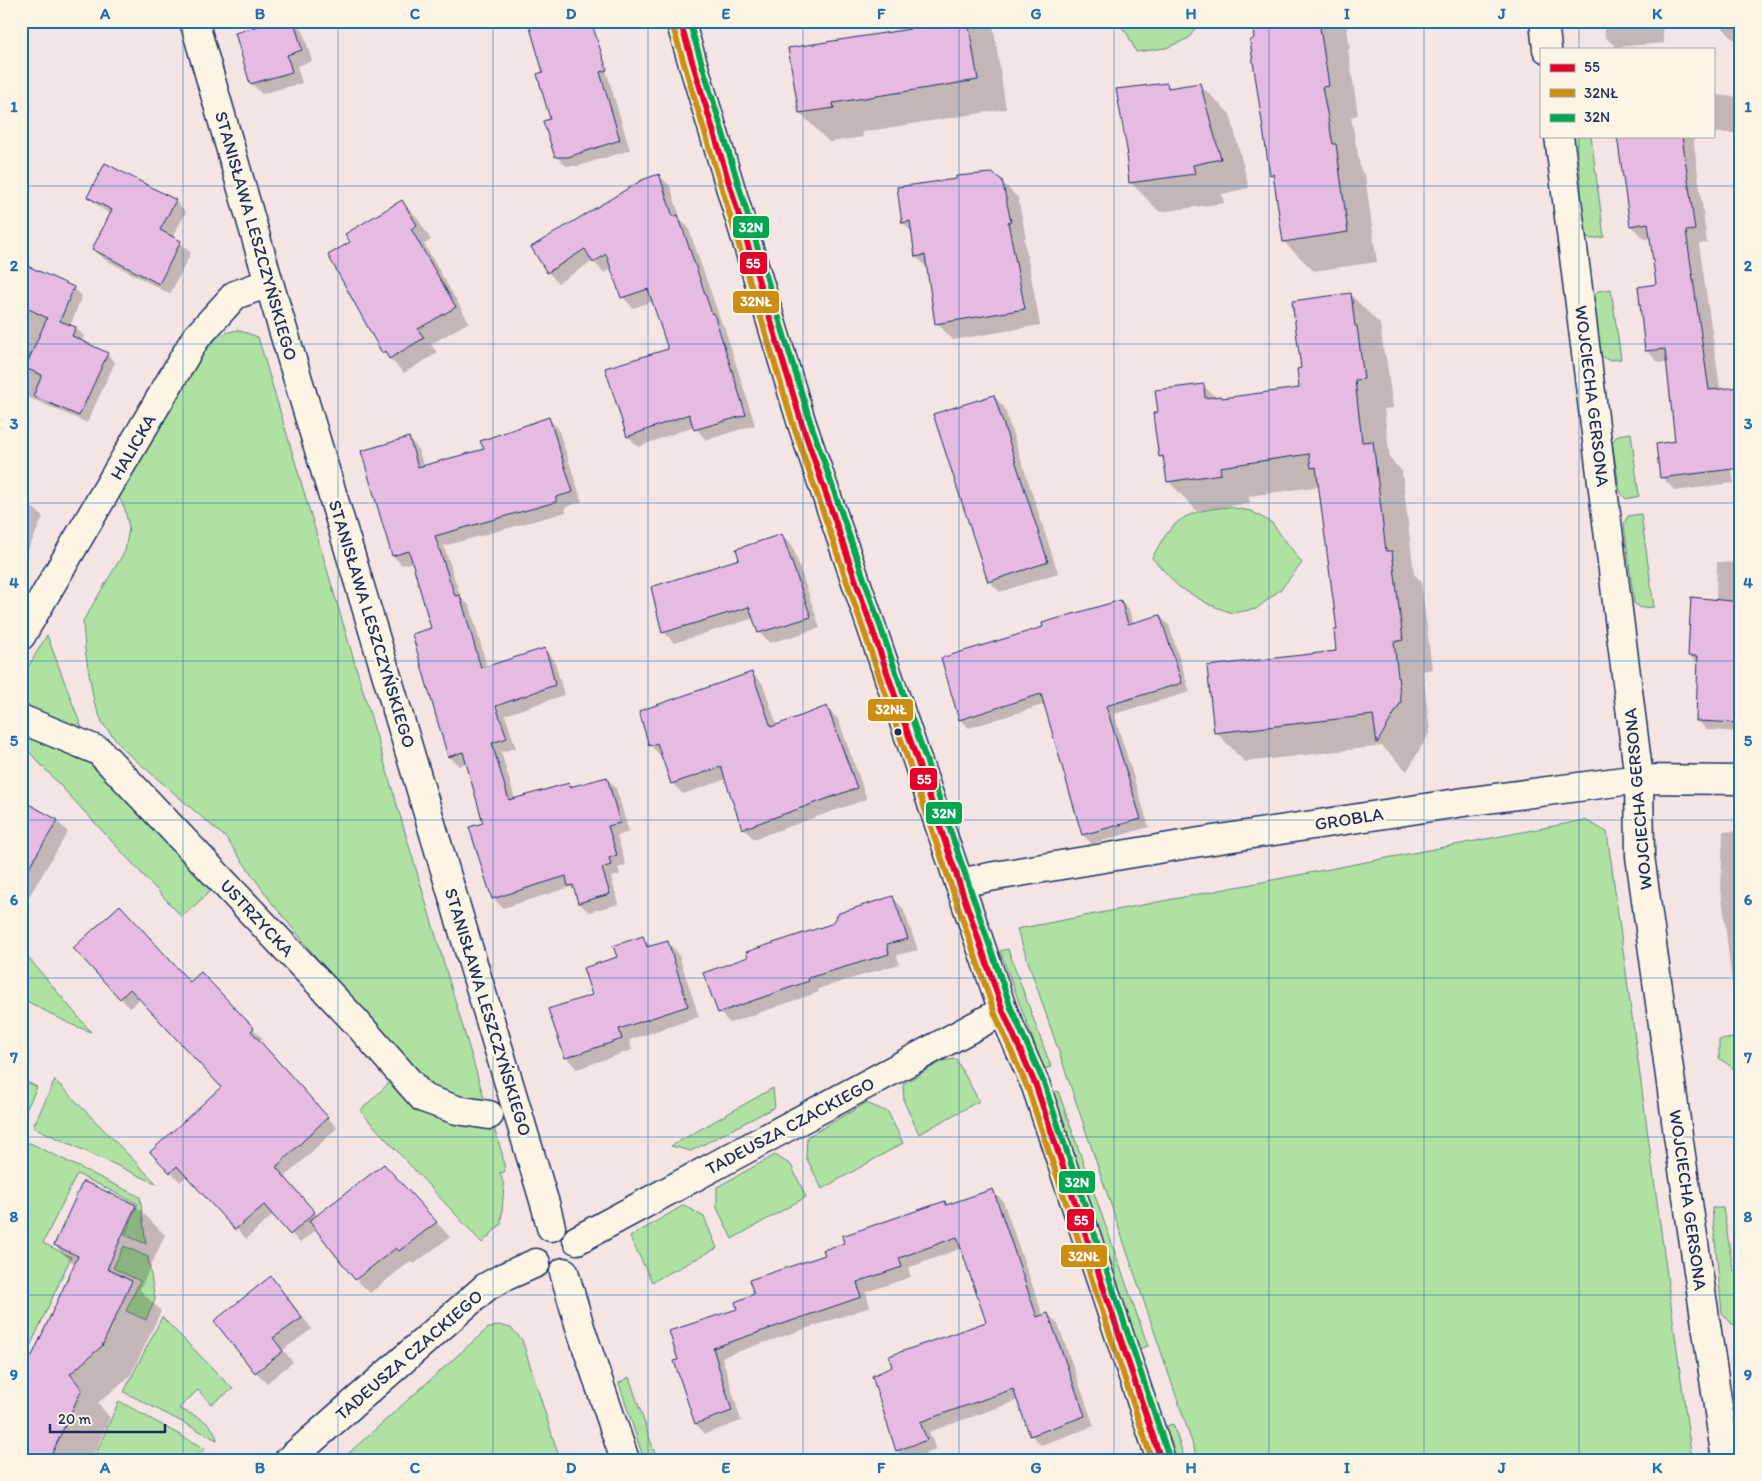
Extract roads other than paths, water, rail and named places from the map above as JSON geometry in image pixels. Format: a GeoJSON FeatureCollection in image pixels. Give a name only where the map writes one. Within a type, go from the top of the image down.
{"type":"FeatureCollection","features":[{"type":"Feature","properties":{"kind":"street","name":"STANISŁAWA LESZCZYŃSKIEGO"},"geometry":{"type":"LineString","coordinates":[[194,21],[269,283],[551,1227]]}},
{"type":"Feature","properties":{"kind":"street"},"geometry":{"type":"LineString","coordinates":[[680,21],[802,424],[1003,1011],[1036,1086],[1161,1460]]}},
{"type":"Feature","properties":{"kind":"street"},"geometry":{"type":"LineString","coordinates":[[1544,21],[1547,48]]}},
{"type":"Feature","properties":{"kind":"street","name":"WOJCIECHA GERSONA"},"geometry":{"type":"LineString","coordinates":[[1559,138],[1639,779],[1640,856],[1726,1460]]}},
{"type":"Feature","properties":{"kind":"street","name":"HALICKA"},"geometry":{"type":"LineString","coordinates":[[21,636],[195,339],[235,295],[269,283]]}},
{"type":"Feature","properties":{"kind":"street","name":"USTRZYCKA"},"geometry":{"type":"LineString","coordinates":[[21,719],[98,751],[356,1022],[423,1098],[457,1110],[489,1115]]}},
{"type":"Feature","properties":{"kind":"street","name":"GROBLA"},"geometry":{"type":"LineString","coordinates":[[959,883],[1200,842],[1464,802],[1639,779],[1741,780]]}},
{"type":"Feature","properties":{"kind":"street","name":"TADEUSZA CZACKIEGO"},"geometry":{"type":"LineString","coordinates":[[577,1240],[1003,1011]]}},
{"type":"Feature","properties":{"kind":"street"},"geometry":{"type":"LineString","coordinates":[[551,1227],[566,1228],[577,1240],[579,1255],[570,1268],[564,1272],[556,1274],[549,1272],[542,1269],[536,1263],[532,1249],[538,1234],[544,1229],[551,1227]]}},
{"type":"Feature","properties":{"kind":"street","name":"TADEUSZA CZACKIEGO"},"geometry":{"type":"LineString","coordinates":[[289,1460],[486,1287],[536,1263]]}},
{"type":"Feature","properties":{"kind":"street"},"geometry":{"type":"LineString","coordinates":[[564,1272],[582,1335],[625,1460]]}}]}
